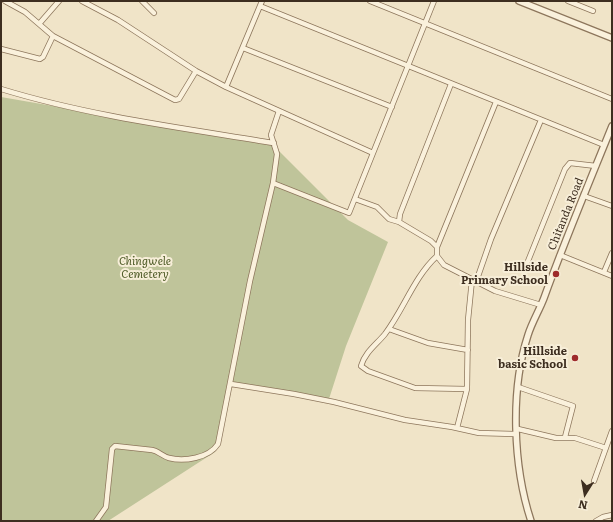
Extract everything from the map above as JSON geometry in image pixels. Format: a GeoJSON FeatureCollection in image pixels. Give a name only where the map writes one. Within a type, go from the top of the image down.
{"type":"FeatureCollection","features":[{"type":"Feature","properties":{"kind":"street"},"geometry":{"type":"LineString","coordinates":[[5,1],[24,12],[54,36],[175,100],[179,99],[196,71]]}},
{"type":"Feature","properties":{"kind":"street"},"geometry":{"type":"LineString","coordinates":[[39,24],[59,1]]}},
{"type":"Feature","properties":{"kind":"street"},"geometry":{"type":"LineString","coordinates":[[82,1],[118,20],[196,71],[226,87],[373,153]]}},
{"type":"Feature","properties":{"kind":"street"},"geometry":{"type":"LineString","coordinates":[[142,1],[154,13]]}},
{"type":"Feature","properties":{"kind":"street"},"geometry":{"type":"LineString","coordinates":[[226,87],[262,1]]}},
{"type":"Feature","properties":{"kind":"street"},"geometry":{"type":"LineString","coordinates":[[370,1],[612,99]]}},
{"type":"Feature","properties":{"kind":"street"},"geometry":{"type":"LineString","coordinates":[[273,183],[349,213],[434,1]]}},
{"type":"Feature","properties":{"kind":"street"},"geometry":{"type":"LineString","coordinates":[[519,1],[612,38]]}},
{"type":"Feature","properties":{"kind":"street"},"geometry":{"type":"LineString","coordinates":[[568,1],[593,11]]}},
{"type":"Feature","properties":{"kind":"street"},"geometry":{"type":"LineString","coordinates":[[260,6],[604,145]]}},
{"type":"Feature","properties":{"kind":"street"},"geometry":{"type":"LineString","coordinates":[[1,49],[40,59],[43,57],[54,36]]}},
{"type":"Feature","properties":{"kind":"street"},"geometry":{"type":"LineString","coordinates":[[243,48],[392,107]]}},
{"type":"Feature","properties":{"kind":"street"},"geometry":{"type":"LineString","coordinates":[[399,222],[400,214],[451,84]]}},
{"type":"Feature","properties":{"kind":"street"},"geometry":{"type":"LineString","coordinates":[[1,89],[35,100],[118,117],[274,142]]}},
{"type":"Feature","properties":{"kind":"street"},"geometry":{"type":"LineString","coordinates":[[496,102],[437,248],[437,256],[444,265],[474,281],[513,297],[541,305]]}},
{"type":"Feature","properties":{"kind":"street"},"geometry":{"type":"LineString","coordinates":[[96,521],[106,506],[112,449],[118,444],[157,451],[164,456],[176,459],[198,457],[212,450],[218,444],[250,281],[273,183],[277,154],[271,135],[279,111]]}},
{"type":"Feature","properties":{"kind":"street"},"geometry":{"type":"LineString","coordinates":[[457,428],[467,389],[468,320],[474,281],[541,120]]}},
{"type":"Feature","properties":{"kind":"street","name":"Chitanda Road"},"geometry":{"type":"LineString","coordinates":[[531,521],[522,485],[516,431],[518,387],[528,335],[612,126]]}},
{"type":"Feature","properties":{"kind":"street"},"geometry":{"type":"LineString","coordinates":[[526,266],[565,169],[570,163],[596,166]]}},
{"type":"Feature","properties":{"kind":"street"},"geometry":{"type":"LineString","coordinates":[[584,196],[612,206]]}},
{"type":"Feature","properties":{"kind":"street"},"geometry":{"type":"LineString","coordinates":[[355,199],[377,207],[389,219],[399,222],[431,241],[437,248]]}},
{"type":"Feature","properties":{"kind":"street"},"geometry":{"type":"LineString","coordinates":[[604,272],[612,252]]}},
{"type":"Feature","properties":{"kind":"street"},"geometry":{"type":"LineString","coordinates":[[560,255],[612,276]]}},
{"type":"Feature","properties":{"kind":"street"},"geometry":{"type":"LineString","coordinates":[[437,256],[427,266],[407,297],[389,330],[366,355],[362,364],[363,368],[415,388],[467,389]]}},
{"type":"Feature","properties":{"kind":"street"},"geometry":{"type":"LineString","coordinates":[[389,330],[428,343],[468,350]]}},
{"type":"Feature","properties":{"kind":"street"},"geometry":{"type":"LineString","coordinates":[[231,384],[334,402],[404,420],[479,433],[516,431],[556,438],[565,437],[590,442],[606,448]]}},
{"type":"Feature","properties":{"kind":"street"},"geometry":{"type":"LineString","coordinates":[[518,387],[573,406],[565,437]]}},
{"type":"Feature","properties":{"kind":"street"},"geometry":{"type":"LineString","coordinates":[[594,481],[612,431]]}},
{"type":"Feature","properties":{"kind":"street"},"geometry":{"type":"LineString","coordinates":[[596,521],[603,517],[612,515]]}},
{"type":"Feature","properties":{"kind":"green space","name":"Chingwele Cemetery"},"geometry":{"type":"Polygon","coordinates":[[[1,97],[272,144],[348,220],[388,242],[346,346],[328,402],[230,385],[215,452],[108,521],[1,521],[1,97]]]}},
{"type":"Feature","properties":{"kind":"place","name":"Hillside Primary School"},"geometry":{"type":"Point","coordinates":[556,274]}},
{"type":"Feature","properties":{"kind":"place","name":"Hillside basic School"},"geometry":{"type":"Point","coordinates":[575,358]}}]}
